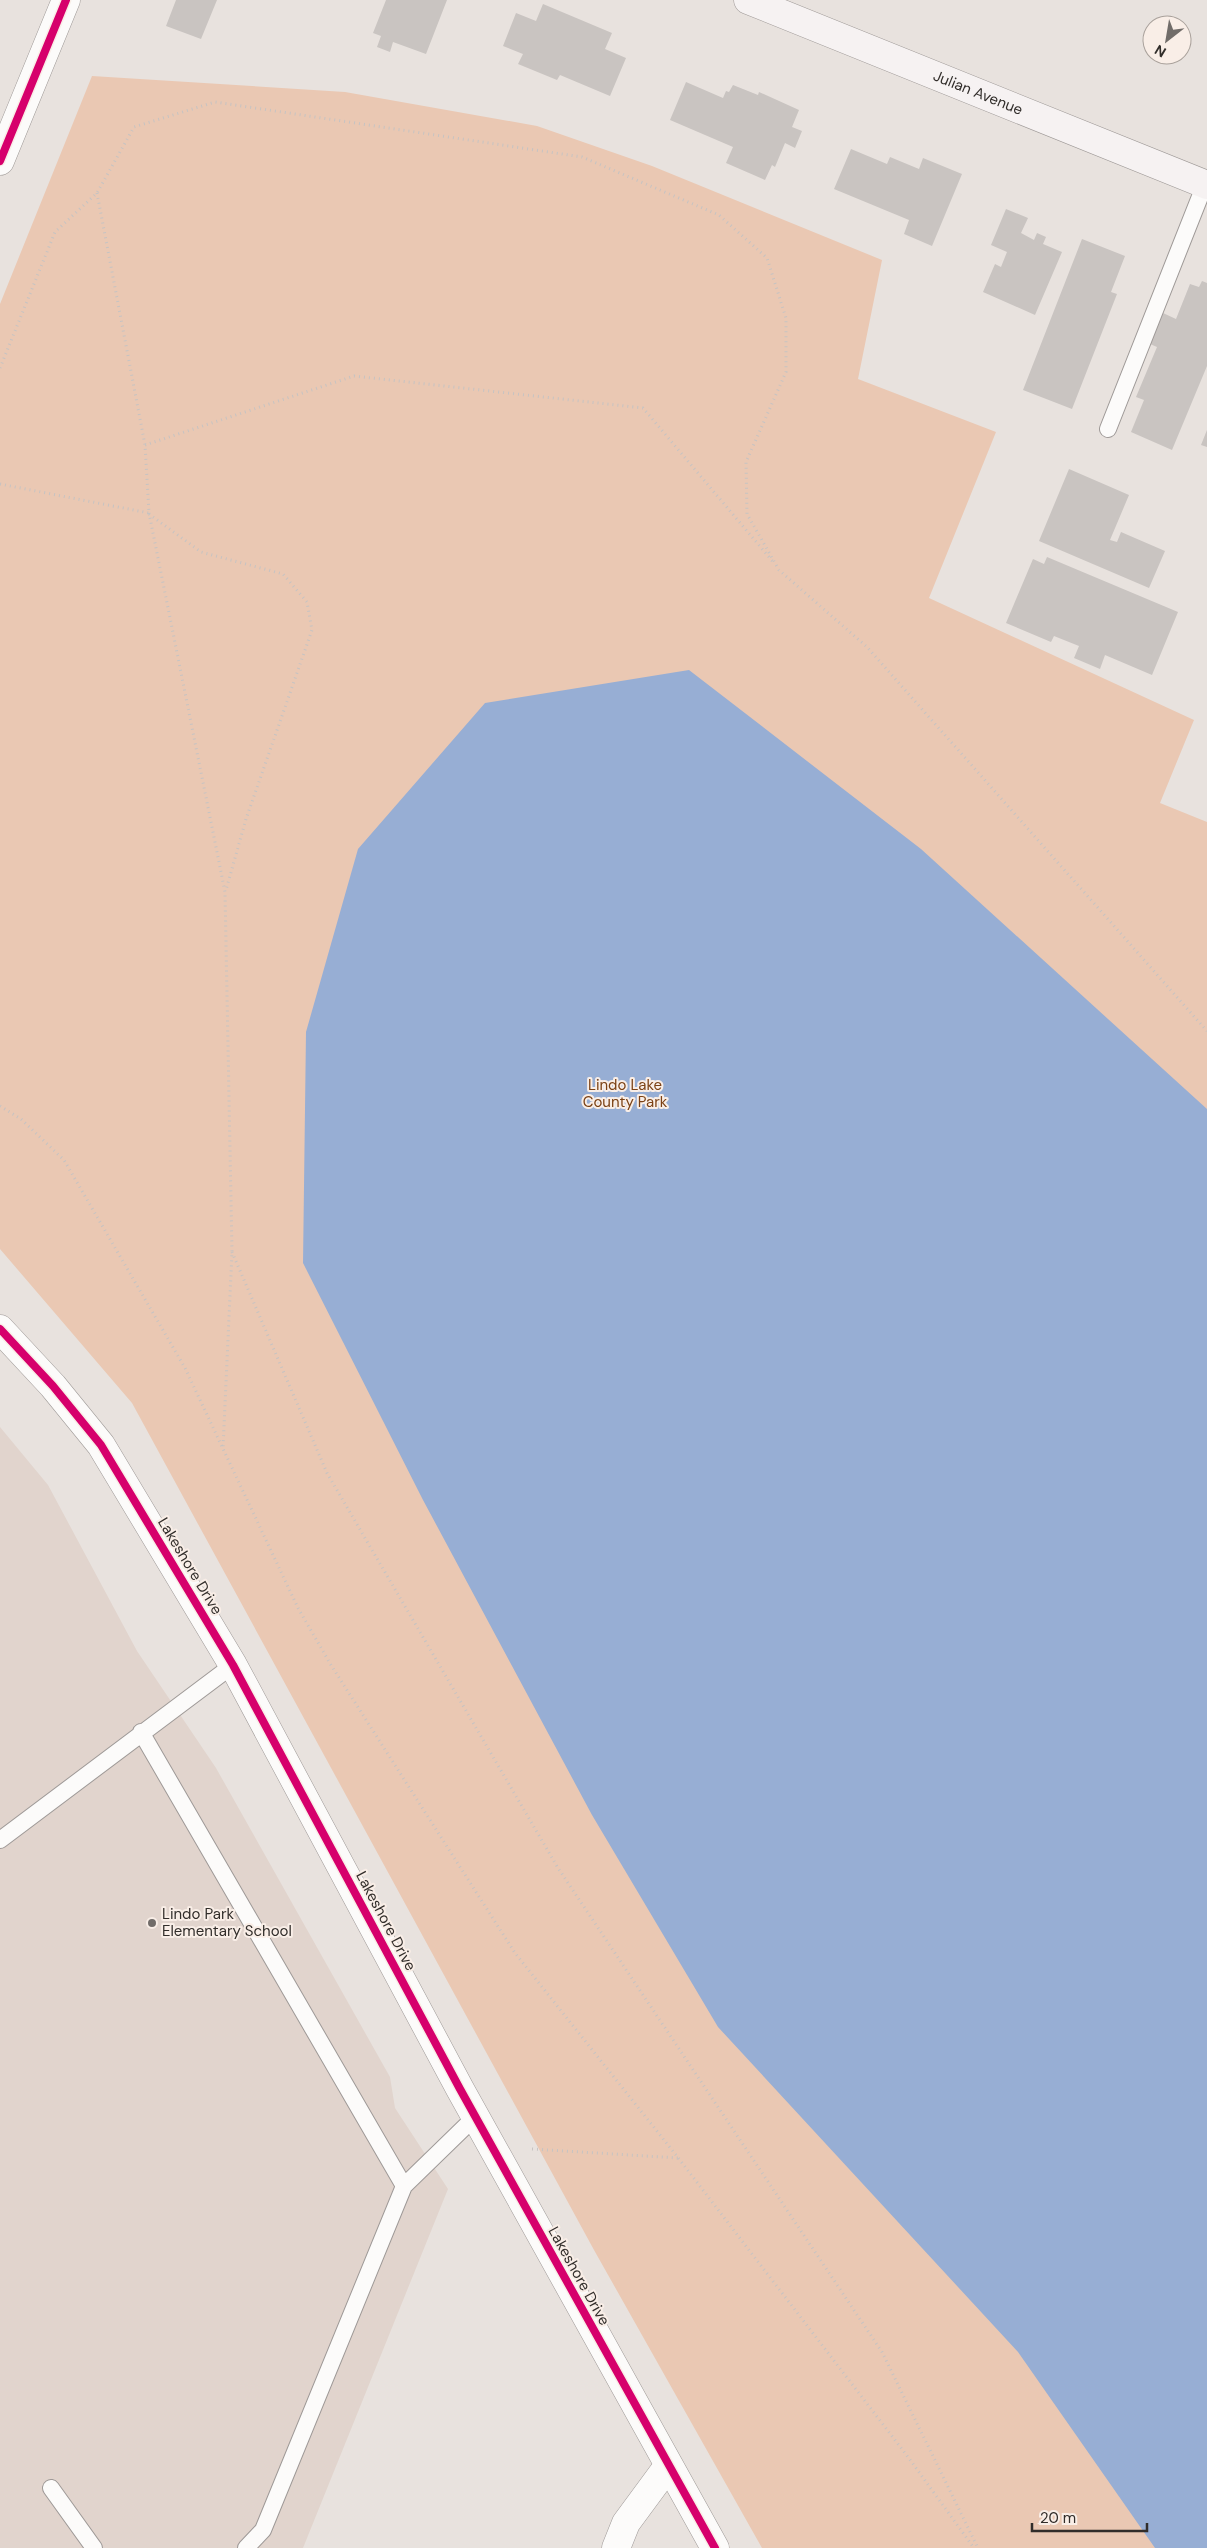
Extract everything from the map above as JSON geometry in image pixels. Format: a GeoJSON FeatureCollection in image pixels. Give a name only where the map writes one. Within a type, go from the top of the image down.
{"type":"FeatureCollection","features":[{"type":"Feature","properties":{"kind":"main road","name":"Julian Avenue"},"geometry":{"type":"LineString","coordinates":[[748,0],[1206,185]]}},
{"type":"Feature","properties":{"kind":"street"},"geometry":{"type":"LineString","coordinates":[[0,161],[66,0]]}},
{"type":"Feature","properties":{"kind":"street","name":"Lakeshore Drive"},"geometry":{"type":"LineString","coordinates":[[0,1329],[54,1386],[101,1445],[233,1665],[475,2117],[715,2548]]}},
{"type":"Feature","properties":{"kind":"street"},"geometry":{"type":"LineString","coordinates":[[616,2548],[626,2524],[668,2466]]}},
{"type":"Feature","properties":{"kind":"lane"},"geometry":{"type":"LineString","coordinates":[[1108,430],[1206,185]]}},
{"type":"Feature","properties":{"kind":"lane"},"geometry":{"type":"LineString","coordinates":[[0,1840],[141,1732],[233,1665]]}},
{"type":"Feature","properties":{"kind":"lane"},"geometry":{"type":"LineString","coordinates":[[141,1732],[404,2186]]}},
{"type":"Feature","properties":{"kind":"lane"},"geometry":{"type":"LineString","coordinates":[[246,2548],[263,2530],[404,2186],[475,2117]]}},
{"type":"Feature","properties":{"kind":"lane"},"geometry":{"type":"LineString","coordinates":[[52,2488],[94,2548]]}},
{"type":"Feature","properties":{"kind":"path"},"geometry":{"type":"LineString","coordinates":[[0,368],[55,232],[97,193],[134,127],[215,102],[582,157],[719,215],[767,258],[786,318],[786,372],[746,462],[747,514],[779,570]]}},
{"type":"Feature","properties":{"kind":"path"},"geometry":{"type":"LineString","coordinates":[[97,193],[145,445],[149,513],[226,892],[232,1252],[223,1448]]}},
{"type":"Feature","properties":{"kind":"path"},"geometry":{"type":"LineString","coordinates":[[145,445],[354,376],[643,408],[779,570],[867,647],[1207,1031]]}},
{"type":"Feature","properties":{"kind":"path"},"geometry":{"type":"LineString","coordinates":[[0,484],[149,513],[201,552],[283,574],[308,602],[312,630],[246,819],[226,892]]}},
{"type":"Feature","properties":{"kind":"path"},"geometry":{"type":"LineString","coordinates":[[0,1106],[21,1119],[64,1160],[186,1368],[298,1608],[331,1665],[515,1953],[678,2158],[908,2457],[974,2548]]}},
{"type":"Feature","properties":{"kind":"path"},"geometry":{"type":"LineString","coordinates":[[232,1252],[327,1473],[558,1868],[882,2352],[978,2548]]}},
{"type":"Feature","properties":{"kind":"path"},"geometry":{"type":"LineString","coordinates":[[524,2149],[678,2158]]}},
{"type":"Feature","properties":{"kind":"shaded area","name":"Lindo Park Elementary School"},"geometry":{"type":"Polygon","coordinates":[[[0,1427],[48,1485],[137,1651],[216,1768],[390,2077],[395,2108],[448,2189],[303,2548],[0,2548],[0,1427]]]}},
{"type":"Feature","properties":{"kind":"green space","name":"Lindo Lake County Park"},"geometry":{"type":"Polygon","coordinates":[[[92,76],[345,92],[537,126],[652,166],[882,260],[858,379],[996,432],[929,598],[1194,720],[1160,803],[1207,822],[1207,2548],[762,2548],[594,2250],[132,1403],[0,1249],[0,304],[92,76]]]}},
{"type":"Feature","properties":{"kind":"water"},"geometry":{"type":"Polygon","coordinates":[[[689,670],[921,849],[1207,1109],[1207,2548],[1155,2548],[1018,2352],[718,2027],[592,1815],[423,1500],[303,1263],[306,1032],[358,849],[485,703],[689,670]]]}},
{"type":"Feature","properties":{"kind":"building"},"geometry":{"type":"Polygon","coordinates":[[[176,0],[217,0],[201,39],[166,26],[176,0]]]}},
{"type":"Feature","properties":{"kind":"building"},"geometry":{"type":"Polygon","coordinates":[[[386,0],[447,0],[426,54],[393,42],[390,52],[377,47],[381,36],[373,33],[386,0]]]}},
{"type":"Feature","properties":{"kind":"building"},"geometry":{"type":"Polygon","coordinates":[[[543,4],[612,33],[605,49],[626,58],[610,96],[560,75],[557,80],[518,64],[523,54],[503,46],[516,13],[536,21],[543,4]]]}},
{"type":"Feature","properties":{"kind":"building"},"geometry":{"type":"Polygon","coordinates":[[[686,82],[723,98],[726,91],[729,92],[733,85],[758,95],[759,92],[799,110],[792,127],[802,131],[795,148],[785,143],[775,167],[772,165],[765,180],[726,163],[733,147],[670,120],[686,82]]]}},
{"type":"Feature","properties":{"kind":"building"},"geometry":{"type":"Polygon","coordinates":[[[851,149],[887,164],[890,157],[919,169],[923,158],[962,174],[932,246],[904,234],[909,220],[834,189],[851,149]]]}},
{"type":"Feature","properties":{"kind":"building"},"geometry":{"type":"Polygon","coordinates":[[[1006,209],[1028,218],[1021,233],[1034,240],[1037,233],[1046,237],[1043,244],[1062,252],[1035,315],[983,292],[995,264],[1001,267],[1007,252],[991,245],[1006,209]]]}},
{"type":"Feature","properties":{"kind":"building"},"geometry":{"type":"Polygon","coordinates":[[[1082,239],[1125,256],[1111,292],[1117,294],[1072,409],[1023,390],[1082,239]]]}},
{"type":"Feature","properties":{"kind":"building"},"geometry":{"type":"Polygon","coordinates":[[[1202,281],[1207,283],[1207,366],[1172,450],[1131,432],[1144,400],[1136,397],[1157,347],[1150,344],[1163,313],[1176,319],[1190,284],[1199,287],[1202,281]]]}},
{"type":"Feature","properties":{"kind":"building"},"geometry":{"type":"Polygon","coordinates":[[[1207,430],[1207,447],[1201,445],[1207,430]]]}},
{"type":"Feature","properties":{"kind":"building"},"geometry":{"type":"Polygon","coordinates":[[[1069,469],[1129,495],[1110,540],[1117,542],[1121,532],[1165,551],[1149,588],[1039,541],[1069,469]]]}},
{"type":"Feature","properties":{"kind":"building"},"geometry":{"type":"Polygon","coordinates":[[[1047,557],[1178,612],[1152,675],[1105,655],[1100,669],[1074,658],[1079,646],[1054,636],[1051,642],[1006,623],[1033,559],[1044,564],[1047,557]]]}},
{"type":"Feature","properties":{"kind":"cycle path"},"geometry":{"type":"LineString","coordinates":[[0,161],[66,0]]}},
{"type":"Feature","properties":{"kind":"cycle path"},"geometry":{"type":"LineString","coordinates":[[0,1329],[53,1386],[101,1445],[233,1665],[460,2089],[715,2548]]}},
{"type":"Feature","properties":{"kind":"place","name":"Lindo Park Elementary School"},"geometry":{"type":"Point","coordinates":[152,1923]}}]}
